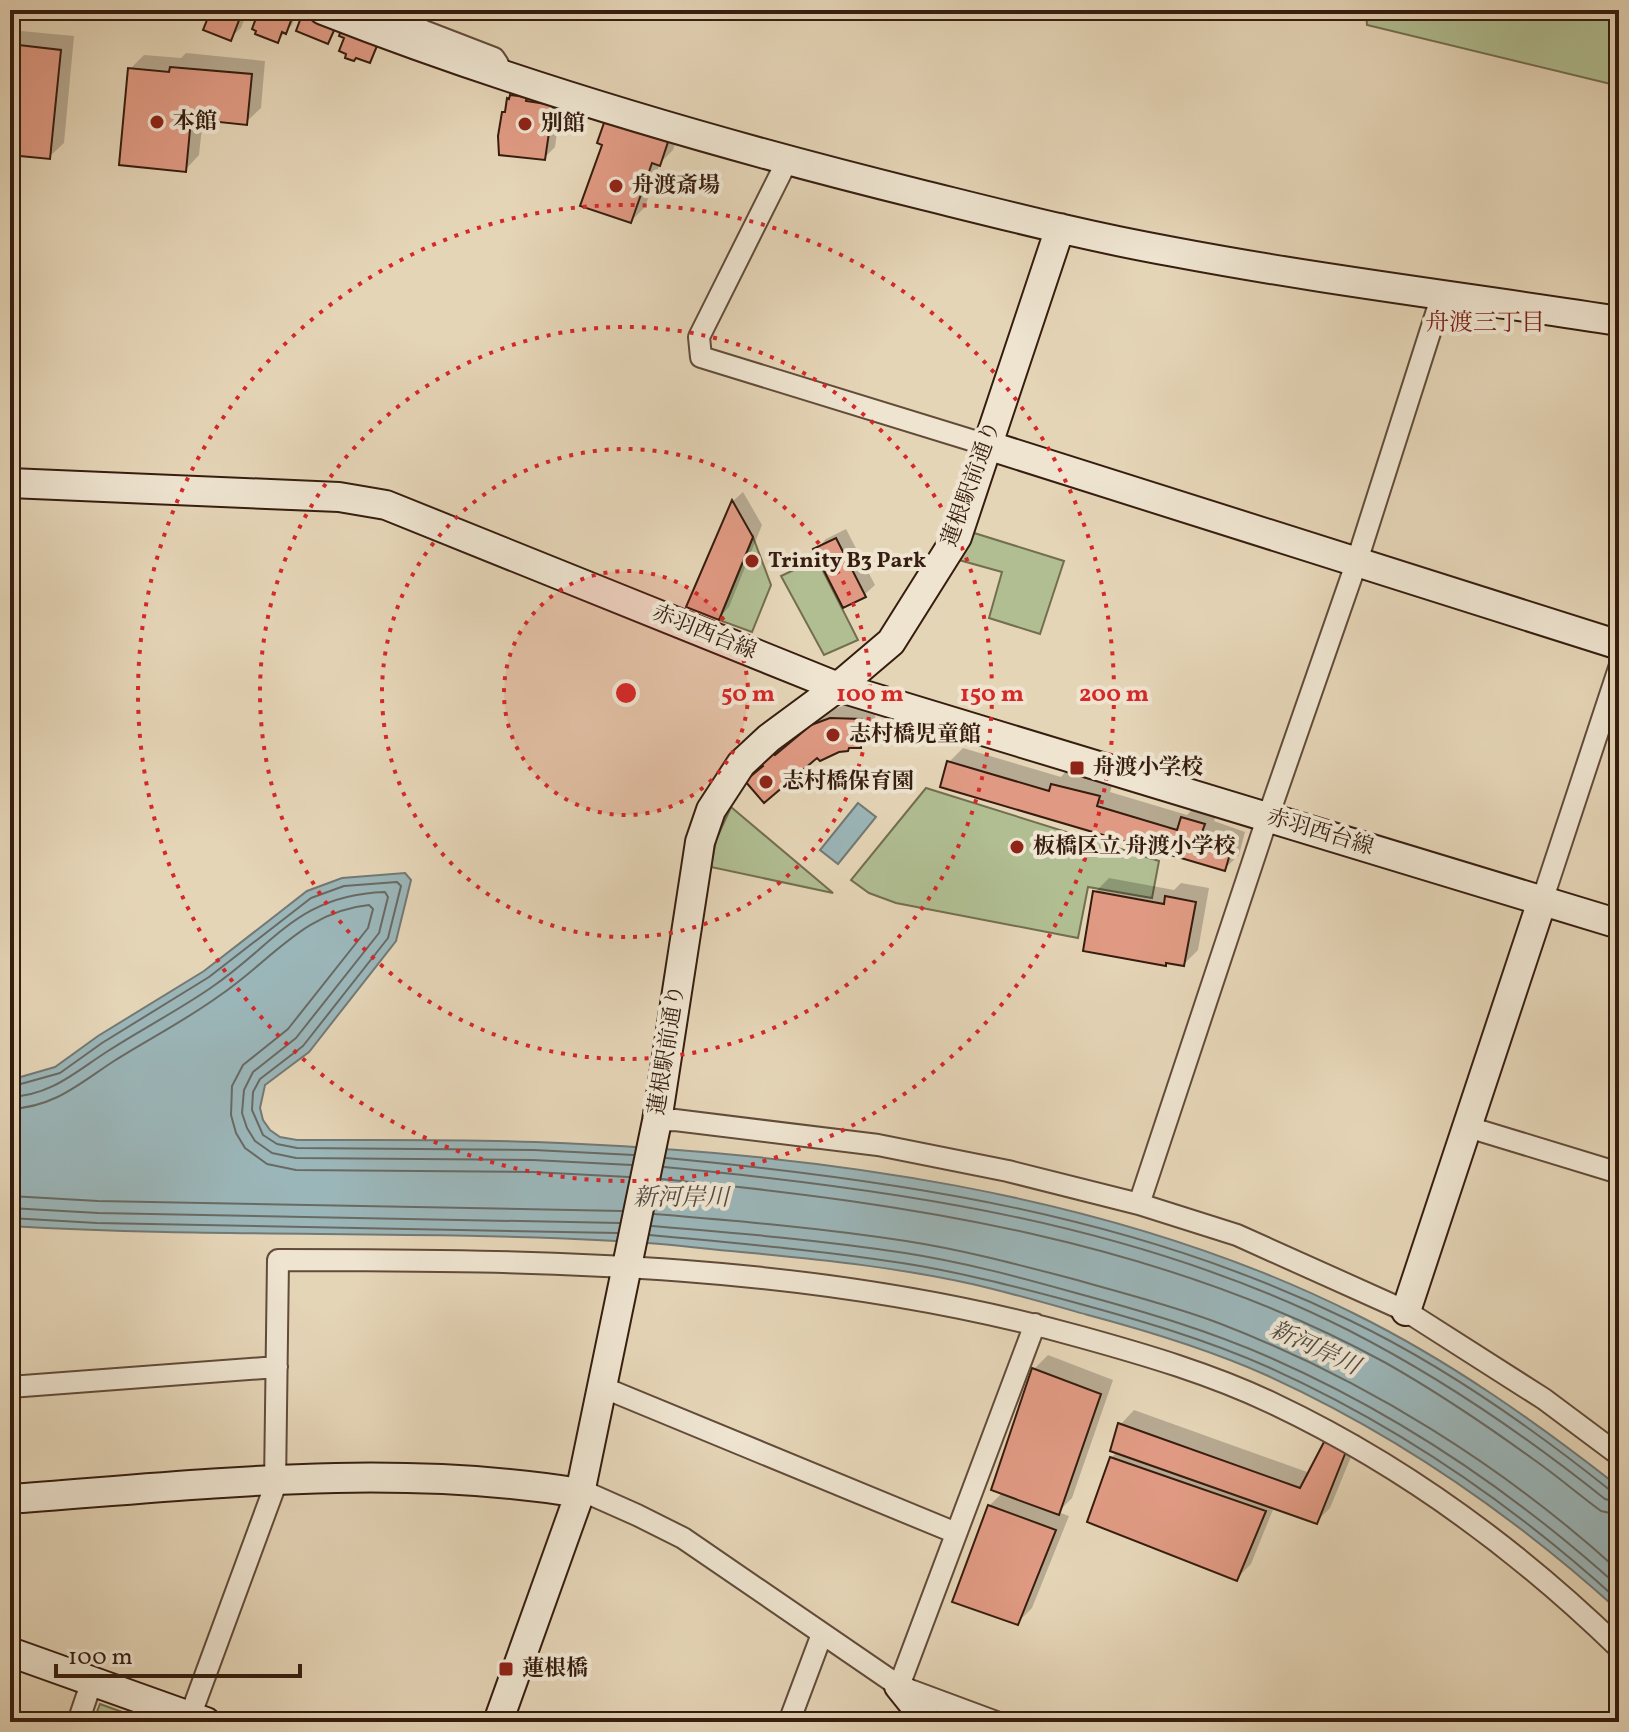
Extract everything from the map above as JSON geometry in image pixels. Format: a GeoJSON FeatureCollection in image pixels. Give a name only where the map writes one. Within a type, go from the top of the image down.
{"type":"FeatureCollection","features":[{"type":"Feature","properties":{"kind":"street"},"geometry":{"type":"LineString","coordinates":[[323,10],[508,78],[787,161],[1060,228],[1171,252],[1360,285],[1619,321]]}},
{"type":"Feature","properties":{"kind":"street"},"geometry":{"type":"LineString","coordinates":[[380,10],[494,58],[508,78]]}},
{"type":"Feature","properties":{"kind":"street"},"geometry":{"type":"LineString","coordinates":[[787,161],[699,337],[701,357],[1619,645]]}},
{"type":"Feature","properties":{"kind":"street","name":"蓮根駅前通り"},"geometry":{"type":"LineString","coordinates":[[656,1125],[700,842],[711,810],[735,771],[754,751],[838,687],[891,642],[905,624],[957,537],[1060,228]]}},
{"type":"Feature","properties":{"kind":"street"},"geometry":{"type":"LineString","coordinates":[[1139,1204],[1357,561],[1442,295]]}},
{"type":"Feature","properties":{"kind":"street","name":"赤羽西台線"},"geometry":{"type":"LineString","coordinates":[[10,483],[323,496],[370,501],[416,516],[838,687],[1619,924]]}},
{"type":"Feature","properties":{"kind":"street"},"geometry":{"type":"LineString","coordinates":[[1406,1311],[1619,668]]}},
{"type":"Feature","properties":{"kind":"street"},"geometry":{"type":"LineString","coordinates":[[498,1722],[580,1493],[656,1125],[675,1120],[878,1145],[1008,1171],[1139,1204],[1237,1235],[1406,1311],[1544,1399],[1619,1455]]}},
{"type":"Feature","properties":{"kind":"street"},"geometry":{"type":"LineString","coordinates":[[1468,1127],[1619,1173]]}},
{"type":"Feature","properties":{"kind":"street"},"geometry":{"type":"LineString","coordinates":[[10,1652],[195,1720],[277,1478],[278,1260],[628,1261],[866,1290],[949,1304],[1154,1357],[1269,1401],[1385,1464],[1484,1530],[1571,1602],[1619,1648]]}},
{"type":"Feature","properties":{"kind":"street"},"geometry":{"type":"LineString","coordinates":[[899,1686],[1035,1324]]}},
{"type":"Feature","properties":{"kind":"street"},"geometry":{"type":"LineString","coordinates":[[10,1387],[277,1367]]}},
{"type":"Feature","properties":{"kind":"street"},"geometry":{"type":"LineString","coordinates":[[602,1387],[956,1533]]}},
{"type":"Feature","properties":{"kind":"street"},"geometry":{"type":"LineString","coordinates":[[10,1499],[277,1478],[404,1478],[529,1484],[580,1493],[637,1515],[683,1538],[899,1686],[996,1722]]}},
{"type":"Feature","properties":{"kind":"street"},"geometry":{"type":"LineString","coordinates":[[789,1722],[822,1634]]}},
{"type":"Feature","properties":{"kind":"street"},"geometry":{"type":"LineString","coordinates":[[78,1722],[92,1681]]}},
{"type":"Feature","properties":{"kind":"street"},"geometry":{"type":"LineString","coordinates":[[899,1686],[928,1722]]}},
{"type":"Feature","properties":{"kind":"green space"},"geometry":{"type":"Polygon","coordinates":[[[1366,10],[1619,10],[1619,86],[1367,25],[1366,10]]]}},
{"type":"Feature","properties":{"kind":"green space"},"geometry":{"type":"Polygon","coordinates":[[[971,532],[1064,561],[1040,634],[989,618],[1002,572],[959,560],[971,532]]]}},
{"type":"Feature","properties":{"kind":"green space","name":"Trinity B3 Park"},"geometry":{"type":"Polygon","coordinates":[[[753,537],[771,585],[752,632],[719,620],[753,537]]]}},
{"type":"Feature","properties":{"kind":"green space"},"geometry":{"type":"Polygon","coordinates":[[[817,559],[858,640],[824,655],[781,576],[817,559]]]}},
{"type":"Feature","properties":{"kind":"green space"},"geometry":{"type":"Polygon","coordinates":[[[926,788],[1159,861],[1152,898],[1088,887],[1078,938],[896,903],[869,893],[851,880],[926,788]]]}},
{"type":"Feature","properties":{"kind":"green space"},"geometry":{"type":"Polygon","coordinates":[[[731,807],[833,893],[711,867],[716,840],[731,807]]]}},
{"type":"Feature","properties":{"kind":"green space"},"geometry":{"type":"Polygon","coordinates":[[[100,1704],[150,1722],[93,1722],[100,1704]]]}},
{"type":"Feature","properties":{"kind":"water"},"geometry":{"type":"Polygon","coordinates":[[[858,803],[876,817],[838,864],[820,850],[858,803]]]}},
{"type":"Feature","properties":{"kind":"water","name":"新河岸川"},"geometry":{"type":"Polygon","coordinates":[[[405,873],[411,880],[396,941],[309,1052],[265,1085],[260,1108],[263,1120],[280,1137],[297,1140],[446,1140],[639,1147],[850,1168],[1060,1208],[1162,1237],[1261,1272],[1355,1314],[1425,1352],[1492,1394],[1619,1487],[1619,1611],[1495,1510],[1407,1451],[1314,1398],[1266,1375],[1178,1341],[987,1287],[863,1265],[633,1242],[10,1226],[10,1080],[55,1067],[98,1036],[204,971],[307,891],[342,878],[405,873]]]}},
{"type":"Feature","properties":{"kind":"building"},"geometry":{"type":"Polygon","coordinates":[[[10,10],[84,10],[83,17],[55,13],[54,17],[10,10]]]}},
{"type":"Feature","properties":{"kind":"building"},"geometry":{"type":"Polygon","coordinates":[[[211,10],[243,10],[231,41],[203,30],[211,10]]]}},
{"type":"Feature","properties":{"kind":"building"},"geometry":{"type":"Polygon","coordinates":[[[259,10],[295,10],[286,34],[282,32],[278,43],[255,34],[256,31],[252,29],[259,10]]]}},
{"type":"Feature","properties":{"kind":"building"},"geometry":{"type":"Polygon","coordinates":[[[303,12],[336,26],[328,44],[296,31],[303,12]]]}},
{"type":"Feature","properties":{"kind":"building"},"geometry":{"type":"Polygon","coordinates":[[[342,27],[379,41],[370,63],[345,58],[346,54],[339,51],[344,38],[339,36],[342,27]]]}},
{"type":"Feature","properties":{"kind":"building"},"geometry":{"type":"Polygon","coordinates":[[[10,44],[61,50],[50,159],[10,155],[10,44]]]}},
{"type":"Feature","properties":{"kind":"building","name":"本館"},"geometry":{"type":"Polygon","coordinates":[[[170,67],[252,74],[247,125],[191,119],[186,172],[119,165],[128,68],[169,72],[170,67]]]}},
{"type":"Feature","properties":{"kind":"building","name":"別館"},"geometry":{"type":"Polygon","coordinates":[[[510,95],[553,105],[545,160],[499,155],[502,112],[505,112],[510,95]]]}},
{"type":"Feature","properties":{"kind":"building","name":"舟渡斎場"},"geometry":{"type":"Polygon","coordinates":[[[605,120],[668,142],[660,166],[652,163],[631,223],[580,206],[602,145],[597,143],[605,120]]]}},
{"type":"Feature","properties":{"kind":"building"},"geometry":{"type":"Polygon","coordinates":[[[732,500],[753,537],[719,620],[686,607],[732,500]]]}},
{"type":"Feature","properties":{"kind":"building"},"geometry":{"type":"Polygon","coordinates":[[[836,538],[866,597],[843,608],[813,549],[836,538]]]}},
{"type":"Feature","properties":{"kind":"building"},"geometry":{"type":"Polygon","coordinates":[[[830,718],[862,719],[861,748],[849,748],[820,761],[817,758],[764,803],[745,781],[763,766],[760,762],[772,751],[775,755],[811,725],[830,718]]]}},
{"type":"Feature","properties":{"kind":"building"},"geometry":{"type":"Polygon","coordinates":[[[947,761],[1049,791],[1051,784],[1100,796],[1097,806],[1177,830],[1181,817],[1205,824],[1201,835],[1232,847],[1225,871],[940,787],[947,761]]]}},
{"type":"Feature","properties":{"kind":"building"},"geometry":{"type":"Polygon","coordinates":[[[1093,891],[1164,904],[1165,896],[1196,902],[1184,966],[1166,963],[1166,966],[1083,951],[1093,891]]]}},
{"type":"Feature","properties":{"kind":"building"},"geometry":{"type":"Polygon","coordinates":[[[1032,1368],[1101,1394],[1059,1515],[991,1490],[1032,1368]]]}},
{"type":"Feature","properties":{"kind":"building"},"geometry":{"type":"Polygon","coordinates":[[[1118,1423],[1300,1488],[1324,1442],[1347,1449],[1317,1524],[1110,1451],[1118,1423]]]}},
{"type":"Feature","properties":{"kind":"building"},"geometry":{"type":"Polygon","coordinates":[[[1110,1457],[1266,1511],[1237,1581],[1087,1522],[1110,1457]]]}},
{"type":"Feature","properties":{"kind":"building"},"geometry":{"type":"Polygon","coordinates":[[[988,1505],[1056,1530],[1018,1625],[952,1602],[988,1505]]]}},
{"type":"Feature","properties":{"kind":"place","name":"本館"},"geometry":{"type":"Point","coordinates":[157,122]}},
{"type":"Feature","properties":{"kind":"place","name":"別館"},"geometry":{"type":"Point","coordinates":[525,124]}},
{"type":"Feature","properties":{"kind":"place","name":"舟渡斎場"},"geometry":{"type":"Point","coordinates":[616,186]}},
{"type":"Feature","properties":{"kind":"place","name":"Trinity B3 Park"},"geometry":{"type":"Point","coordinates":[752,561]}},
{"type":"Feature","properties":{"kind":"place","name":"志村橋児童館"},"geometry":{"type":"Point","coordinates":[833,735]}},
{"type":"Feature","properties":{"kind":"place","name":"舟渡小学校"},"geometry":{"type":"Point","coordinates":[1077,768]}},
{"type":"Feature","properties":{"kind":"place","name":"志村橋保育園"},"geometry":{"type":"Point","coordinates":[766,782]}},
{"type":"Feature","properties":{"kind":"place","name":"板橋区立 舟渡小学校"},"geometry":{"type":"Point","coordinates":[1017,847]}},
{"type":"Feature","properties":{"kind":"place","name":"蓮根橋"},"geometry":{"type":"Point","coordinates":[506,1669]}},
{"type":"Feature","properties":{"kind":"district","name":"舟渡三丁目"},"geometry":{"type":"Point","coordinates":[1485,324]}}]}
